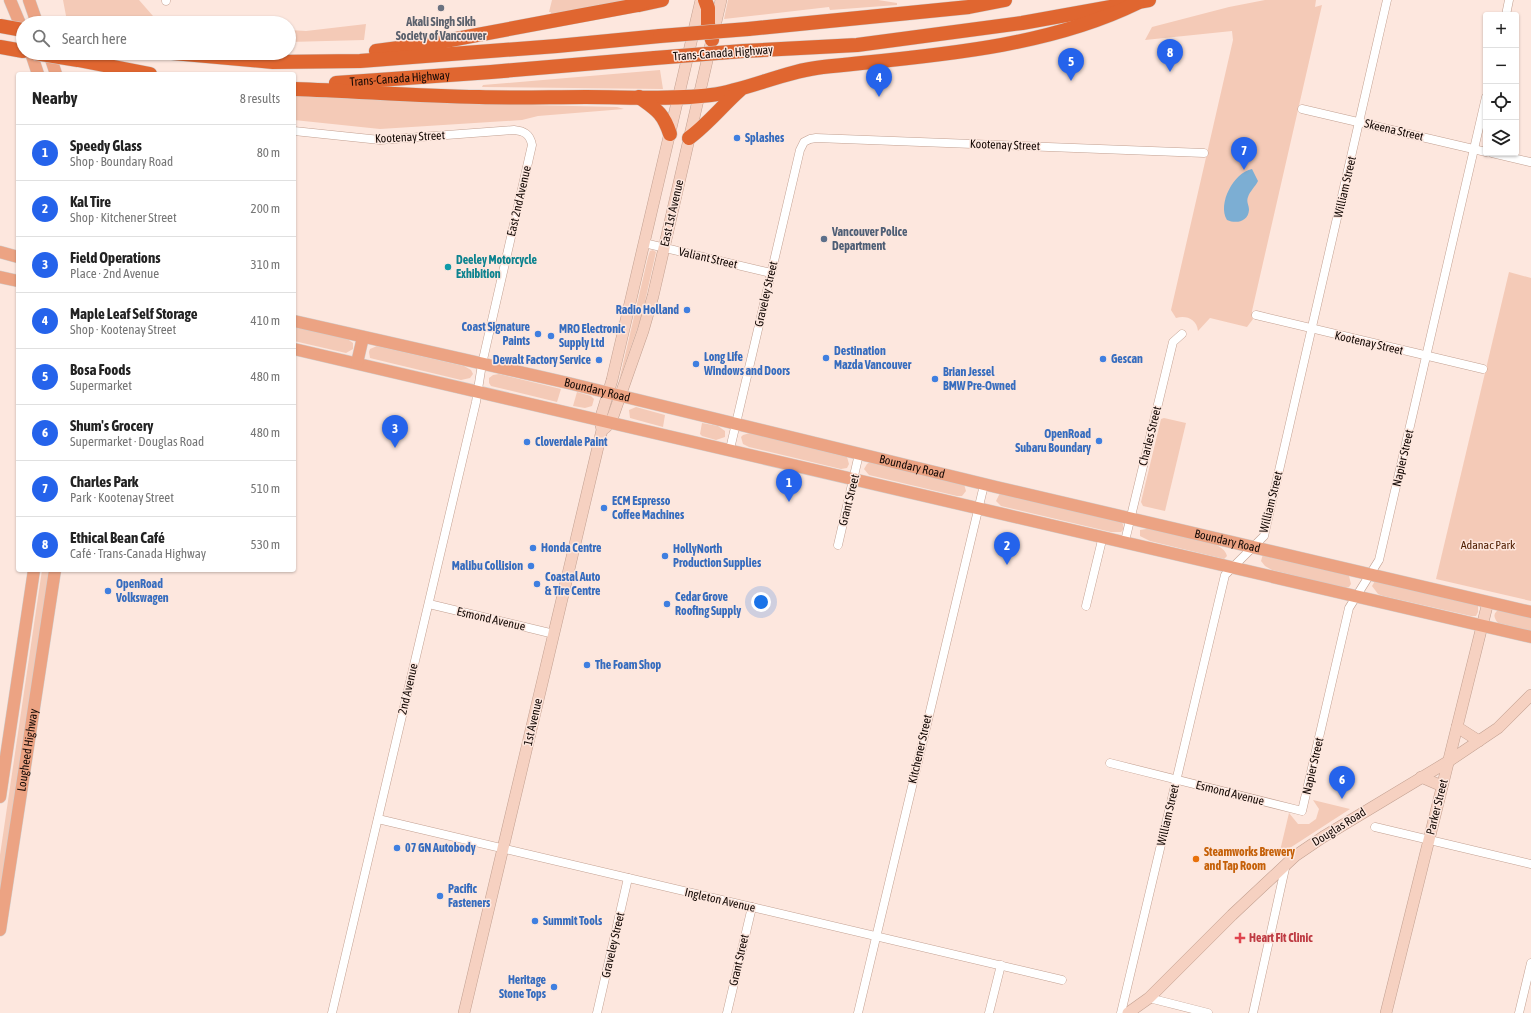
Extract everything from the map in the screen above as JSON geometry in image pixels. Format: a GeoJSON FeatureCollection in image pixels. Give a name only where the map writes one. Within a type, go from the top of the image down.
{"type":"FeatureCollection","features":[{"type":"Feature","properties":{"kind":"highway"},"geometry":{"type":"LineString","coordinates":[[296,59],[429,44],[642,2],[662,0]]}},
{"type":"Feature","properties":{"kind":"highway"},"geometry":{"type":"LineString","coordinates":[[705,0],[708,8],[708,24],[712,40]]}},
{"type":"Feature","properties":{"kind":"highway","name":"Trans-Canada Highway"},"geometry":{"type":"LineString","coordinates":[[251,60],[273,62],[368,60],[557,46],[969,7],[1005,0]]}},
{"type":"Feature","properties":{"kind":"highway"},"geometry":{"type":"LineString","coordinates":[[296,87],[479,97],[699,96],[740,90],[786,74],[819,68],[964,51],[1039,37],[1108,17],[1143,1]]}},
{"type":"Feature","properties":{"kind":"highway","name":"Trans-Canada Highway"},"geometry":{"type":"LineString","coordinates":[[296,87],[743,51],[857,45],[1008,25],[1143,1]]}},
{"type":"Feature","properties":{"kind":"highway"},"geometry":{"type":"LineString","coordinates":[[0,26],[16,29]]}},
{"type":"Feature","properties":{"kind":"highway"},"geometry":{"type":"LineString","coordinates":[[0,47],[16,50]]}},
{"type":"Feature","properties":{"kind":"highway"},"geometry":{"type":"LineString","coordinates":[[78,60],[140,72]]}},
{"type":"Feature","properties":{"kind":"highway"},"geometry":{"type":"LineString","coordinates":[[273,62],[290,60]]}},
{"type":"Feature","properties":{"kind":"highway"},"geometry":{"type":"LineString","coordinates":[[690,138],[699,131],[715,112],[740,90]]}},
{"type":"Feature","properties":{"kind":"highway"},"geometry":{"type":"LineString","coordinates":[[639,97],[662,115],[670,134]]}},
{"type":"Feature","properties":{"kind":"main road"},"geometry":{"type":"LineString","coordinates":[[10,0],[17,16]]}},
{"type":"Feature","properties":{"kind":"main road"},"geometry":{"type":"LineString","coordinates":[[29,0],[35,16]]}},
{"type":"Feature","properties":{"kind":"main road"},"geometry":{"type":"LineString","coordinates":[[33,60],[37,72]]}},
{"type":"Feature","properties":{"kind":"main road"},"geometry":{"type":"LineString","coordinates":[[51,60],[55,72]]}},
{"type":"Feature","properties":{"kind":"main road"},"geometry":{"type":"LineString","coordinates":[[0,252],[16,256]]}},
{"type":"Feature","properties":{"kind":"main road"},"geometry":{"type":"LineString","coordinates":[[0,277],[16,281]]}},
{"type":"Feature","properties":{"kind":"main road","name":"Boundary Road"},"geometry":{"type":"LineString","coordinates":[[296,321],[614,395],[984,484],[1531,612]]}},
{"type":"Feature","properties":{"kind":"main road"},"geometry":{"type":"LineString","coordinates":[[357,363],[363,337]]}},
{"type":"Feature","properties":{"kind":"main road","name":"Boundary Road"},"geometry":{"type":"LineString","coordinates":[[296,349],[478,391],[604,424],[730,450],[1357,595],[1531,637]]}},
{"type":"Feature","properties":{"kind":"main road","name":"Lougheed Highway"},"geometry":{"type":"LineString","coordinates":[[0,797],[34,572]]}},
{"type":"Feature","properties":{"kind":"main road","name":"Lougheed Highway"},"geometry":{"type":"LineString","coordinates":[[0,930],[55,572]]}},
{"type":"Feature","properties":{"kind":"street","name":"East 1st Avenue"},"geometry":{"type":"LineString","coordinates":[[614,395],[644,243],[701,0]]}},
{"type":"Feature","properties":{"kind":"street","name":"East 1st Avenue"},"geometry":{"type":"LineString","coordinates":[[604,424],[614,395],[643,331],[690,138],[721,0]]}},
{"type":"Feature","properties":{"kind":"street","name":"William Street"},"geometry":{"type":"LineString","coordinates":[[1121,1013],[1226,575],[1255,547],[1264,536],[1387,0]]}},
{"type":"Feature","properties":{"kind":"street"},"geometry":{"type":"LineString","coordinates":[[1507,12],[1509,0]]}},
{"type":"Feature","properties":{"kind":"street","name":"Skeena Street"},"geometry":{"type":"LineString","coordinates":[[1302,109],[1483,151]]}},
{"type":"Feature","properties":{"kind":"street","name":"Napier Street"},"geometry":{"type":"LineString","coordinates":[[1302,812],[1349,608],[1379,560],[1483,110]]}},
{"type":"Feature","properties":{"kind":"street","name":"Kootenay Street"},"geometry":{"type":"LineString","coordinates":[[296,131],[380,140],[510,130],[525,133]]}},
{"type":"Feature","properties":{"kind":"street","name":"East 2nd Avenue"},"geometry":{"type":"LineString","coordinates":[[482,364],[531,151],[531,140],[525,133]]}},
{"type":"Feature","properties":{"kind":"street","name":"Kootenay Street"},"geometry":{"type":"LineString","coordinates":[[807,140],[816,138],[1204,153]]}},
{"type":"Feature","properties":{"kind":"street","name":"Graveley Street"},"geometry":{"type":"LineString","coordinates":[[730,450],[800,150],[807,140]]}},
{"type":"Feature","properties":{"kind":"street"},"geometry":{"type":"LineString","coordinates":[[1505,156],[1530,162]]}},
{"type":"Feature","properties":{"kind":"street","name":"Valiant Street"},"geometry":{"type":"LineString","coordinates":[[644,243],[771,273]]}},
{"type":"Feature","properties":{"kind":"street","name":"Kootenay Street"},"geometry":{"type":"LineString","coordinates":[[1256,315],[1483,369]]}},
{"type":"Feature","properties":{"kind":"street","name":"Charles Street"},"geometry":{"type":"LineString","coordinates":[[1125,541],[1173,342],[1182,334]]}},
{"type":"Feature","properties":{"kind":"street","name":"2nd Avenue"},"geometry":{"type":"LineString","coordinates":[[332,1013],[478,391],[482,364]]}},
{"type":"Feature","properties":{"kind":"street","name":"1st Avenue"},"geometry":{"type":"LineString","coordinates":[[464,1013],[604,424]]}},
{"type":"Feature","properties":{"kind":"street","name":"Grant Street"},"geometry":{"type":"LineString","coordinates":[[838,545],[860,454]]}},
{"type":"Feature","properties":{"kind":"street","name":"Kitchener Street"},"geometry":{"type":"LineString","coordinates":[[858,1013],[984,484]]}},
{"type":"Feature","properties":{"kind":"street"},"geometry":{"type":"LineString","coordinates":[[1086,606],[1103,536]]}},
{"type":"Feature","properties":{"kind":"street","name":"Parker Street"},"geometry":{"type":"LineString","coordinates":[[1386,1013],[1442,786],[1458,728],[1488,602]]}},
{"type":"Feature","properties":{"kind":"street","name":"Esmond Avenue"},"geometry":{"type":"LineString","coordinates":[[428,604],[554,634]]}},
{"type":"Feature","properties":{"kind":"street","name":"Douglas Road"},"geometry":{"type":"LineString","coordinates":[[1128,1013],[1149,998],[1286,864],[1323,837],[1449,761],[1498,728],[1531,695]]}},
{"type":"Feature","properties":{"kind":"street"},"geometry":{"type":"LineString","coordinates":[[1458,728],[1479,741]]}},
{"type":"Feature","properties":{"kind":"street","name":"Esmond Avenue"},"geometry":{"type":"LineString","coordinates":[[1110,763],[1302,812]]}},
{"type":"Feature","properties":{"kind":"street"},"geometry":{"type":"LineString","coordinates":[[1421,777],[1442,786]]}},
{"type":"Feature","properties":{"kind":"street","name":"Ingleton Avenue"},"geometry":{"type":"LineString","coordinates":[[378,819],[1062,980]]}},
{"type":"Feature","properties":{"kind":"street"},"geometry":{"type":"LineString","coordinates":[[1375,827],[1429,838],[1531,864]]}},
{"type":"Feature","properties":{"kind":"street"},"geometry":{"type":"LineString","coordinates":[[1253,1013],[1286,864]]}},
{"type":"Feature","properties":{"kind":"street","name":"Graveley Street"},"geometry":{"type":"LineString","coordinates":[[597,1013],[628,878]]}},
{"type":"Feature","properties":{"kind":"street","name":"Grant Street"},"geometry":{"type":"LineString","coordinates":[[727,1013],[752,907]]}},
{"type":"Feature","properties":{"kind":"street"},"geometry":{"type":"LineString","coordinates":[[1519,1013],[1531,963]]}},
{"type":"Feature","properties":{"kind":"street"},"geometry":{"type":"LineString","coordinates":[[990,1013],[1001,965]]}},
{"type":"Feature","properties":{"kind":"street"},"geometry":{"type":"LineString","coordinates":[[1149,998],[1208,1013]]}},
{"type":"Feature","properties":{"kind":"green space"},"geometry":{"type":"Polygon","coordinates":[[[63,0],[139,0],[153,16],[66,16],[63,0]]]}},
{"type":"Feature","properties":{"kind":"green space"},"geometry":{"type":"Polygon","coordinates":[[[552,0],[633,0],[550,15],[551,12],[549,12],[552,0]]]}},
{"type":"Feature","properties":{"kind":"green space"},"geometry":{"type":"Polygon","coordinates":[[[728,0],[878,0],[897,3],[897,5],[830,10],[829,7],[724,19],[728,0]]]}},
{"type":"Feature","properties":{"kind":"green space"},"geometry":{"type":"Polygon","coordinates":[[[1265,0],[1316,0],[1315,7],[1322,5],[1252,311],[1253,319],[1247,327],[1210,318],[1198,331],[1196,323],[1184,317],[1176,318],[1171,310],[1233,40],[1232,31],[1145,40],[1152,27],[1229,7],[1265,0]]]}},
{"type":"Feature","properties":{"kind":"green space"},"geometry":{"type":"Polygon","coordinates":[[[366,24],[364,40],[296,42],[296,30],[306,31],[366,24]]]}},
{"type":"Feature","properties":{"kind":"green space"},"geometry":{"type":"Polygon","coordinates":[[[660,70],[663,89],[482,87],[483,85],[660,70]]]}},
{"type":"Feature","properties":{"kind":"green space"},"geometry":{"type":"Polygon","coordinates":[[[296,96],[485,104],[617,107],[624,109],[538,116],[522,120],[380,129],[296,120],[296,96]]]}},
{"type":"Feature","properties":{"kind":"green space"},"geometry":{"type":"Polygon","coordinates":[[[653,250],[656,252],[642,315],[619,381],[648,257],[650,251],[653,250]]]}},
{"type":"Feature","properties":{"kind":"green space","name":"Adanac Park"},"geometry":{"type":"Polygon","coordinates":[[[1509,272],[1531,278],[1531,601],[1436,579],[1509,272]]]}},
{"type":"Feature","properties":{"kind":"green space"},"geometry":{"type":"Polygon","coordinates":[[[296,326],[346,338],[353,343],[353,349],[346,353],[296,341],[296,326]]]}},
{"type":"Feature","properties":{"kind":"green space"},"geometry":{"type":"Polygon","coordinates":[[[377,346],[464,366],[471,370],[473,374],[470,378],[461,380],[370,358],[370,349],[377,346]]]}},
{"type":"Feature","properties":{"kind":"green space"},"geometry":{"type":"Polygon","coordinates":[[[499,374],[561,389],[557,402],[491,386],[489,383],[489,378],[493,375],[499,374]]]}},
{"type":"Feature","properties":{"kind":"green space"},"geometry":{"type":"Polygon","coordinates":[[[577,392],[591,396],[594,399],[592,406],[585,408],[573,406],[577,392]]]}},
{"type":"Feature","properties":{"kind":"green space"},"geometry":{"type":"Polygon","coordinates":[[[636,407],[665,415],[663,427],[630,418],[629,410],[636,407]]]}},
{"type":"Feature","properties":{"kind":"green space"},"geometry":{"type":"Polygon","coordinates":[[[1164,418],[1186,423],[1165,511],[1143,506],[1141,502],[1161,419],[1164,418]]]}},
{"type":"Feature","properties":{"kind":"green space"},"geometry":{"type":"Polygon","coordinates":[[[702,423],[718,426],[725,431],[725,437],[716,440],[702,436],[700,434],[702,423]]]}},
{"type":"Feature","properties":{"kind":"green space"},"geometry":{"type":"Polygon","coordinates":[[[750,433],[847,457],[849,464],[847,468],[841,469],[749,447],[743,444],[741,437],[750,433]]]}},
{"type":"Feature","properties":{"kind":"green space"},"geometry":{"type":"Polygon","coordinates":[[[870,462],[964,484],[966,491],[962,496],[957,496],[869,475],[864,469],[870,462]]]}},
{"type":"Feature","properties":{"kind":"green space"},"geometry":{"type":"Polygon","coordinates":[[[1000,493],[1120,521],[1123,524],[1124,529],[1121,532],[1111,532],[1001,506],[996,501],[1000,493]]]}},
{"type":"Feature","properties":{"kind":"green space"},"geometry":{"type":"Polygon","coordinates":[[[1152,528],[1207,541],[1224,550],[1227,556],[1224,559],[1150,541],[1140,536],[1140,530],[1152,528]]]}},
{"type":"Feature","properties":{"kind":"green space"},"geometry":{"type":"Polygon","coordinates":[[[1263,554],[1344,572],[1349,576],[1351,584],[1349,587],[1345,588],[1272,570],[1265,566],[1261,561],[1263,554]]]}},
{"type":"Feature","properties":{"kind":"green space"},"geometry":{"type":"Polygon","coordinates":[[[42,572],[49,572],[0,894],[0,855],[42,572]]]}},
{"type":"Feature","properties":{"kind":"green space"},"geometry":{"type":"Polygon","coordinates":[[[1375,581],[1476,603],[1478,606],[1478,612],[1476,616],[1471,616],[1383,596],[1378,594],[1372,586],[1375,581]]]}},
{"type":"Feature","properties":{"kind":"green space"},"geometry":{"type":"Polygon","coordinates":[[[1501,608],[1531,615],[1531,631],[1498,623],[1494,616],[1501,608]]]}},
{"type":"Feature","properties":{"kind":"green space"},"geometry":{"type":"Polygon","coordinates":[[[1313,800],[1350,809],[1279,855],[1289,813],[1298,824],[1309,824],[1316,819],[1319,809],[1313,800]]]}},
{"type":"Feature","properties":{"kind":"water"},"geometry":{"type":"Polygon","coordinates":[[[1252,169],[1258,181],[1247,200],[1249,210],[1248,214],[1244,219],[1238,222],[1227,220],[1224,213],[1224,206],[1229,190],[1239,176],[1245,171],[1252,169]]]}},
{"type":"Feature","properties":{"kind":"place","name":"Akali Singh Sikh Society of Vancouver"},"geometry":{"type":"Point","coordinates":[441,8]}},
{"type":"Feature","properties":{"kind":"place","name":"Ethical Bean Café"},"geometry":{"type":"Point","coordinates":[1170,72]}},
{"type":"Feature","properties":{"kind":"place","name":"Bosa Foods"},"geometry":{"type":"Point","coordinates":[1071,81]}},
{"type":"Feature","properties":{"kind":"place","name":"Maple Leaf Self Storage"},"geometry":{"type":"Point","coordinates":[879,97]}},
{"type":"Feature","properties":{"kind":"place","name":"Splashes"},"geometry":{"type":"Point","coordinates":[737,138]}},
{"type":"Feature","properties":{"kind":"place","name":"Charles Park"},"geometry":{"type":"Point","coordinates":[1244,170]}},
{"type":"Feature","properties":{"kind":"place","name":"Vancouver Police Department"},"geometry":{"type":"Point","coordinates":[824,239]}},
{"type":"Feature","properties":{"kind":"place","name":"Deeley Motorcycle Exhibition"},"geometry":{"type":"Point","coordinates":[448,267]}},
{"type":"Feature","properties":{"kind":"place","name":"Radio Holland"},"geometry":{"type":"Point","coordinates":[687,310]}},
{"type":"Feature","properties":{"kind":"place","name":"Coast Signature Paints"},"geometry":{"type":"Point","coordinates":[538,334]}},
{"type":"Feature","properties":{"kind":"place","name":"MRO Electronic Supply Ltd"},"geometry":{"type":"Point","coordinates":[551,336]}},
{"type":"Feature","properties":{"kind":"place","name":"Destination Mazda Vancouver"},"geometry":{"type":"Point","coordinates":[826,358]}},
{"type":"Feature","properties":{"kind":"place","name":"Gescan"},"geometry":{"type":"Point","coordinates":[1103,359]}},
{"type":"Feature","properties":{"kind":"place","name":"Dewalt Factory Service"},"geometry":{"type":"Point","coordinates":[599,360]}},
{"type":"Feature","properties":{"kind":"place","name":"Long Life Windows and Doors"},"geometry":{"type":"Point","coordinates":[696,364]}},
{"type":"Feature","properties":{"kind":"place","name":"Brian Jessel BMW Pre-Owned"},"geometry":{"type":"Point","coordinates":[935,379]}},
{"type":"Feature","properties":{"kind":"place","name":"OpenRoad Subaru Boundary"},"geometry":{"type":"Point","coordinates":[1099,441]}},
{"type":"Feature","properties":{"kind":"place","name":"Cloverdale Paint"},"geometry":{"type":"Point","coordinates":[527,442]}},
{"type":"Feature","properties":{"kind":"place","name":"Field Operations"},"geometry":{"type":"Point","coordinates":[395,448]}},
{"type":"Feature","properties":{"kind":"place","name":"Speedy Glass"},"geometry":{"type":"Point","coordinates":[789,502]}},
{"type":"Feature","properties":{"kind":"place","name":"ECM Espresso Coffee Machines"},"geometry":{"type":"Point","coordinates":[604,508]}},
{"type":"Feature","properties":{"kind":"place","name":"Honda Centre"},"geometry":{"type":"Point","coordinates":[533,548]}},
{"type":"Feature","properties":{"kind":"place","name":"HollyNorth Production Supplies"},"geometry":{"type":"Point","coordinates":[665,556]}},
{"type":"Feature","properties":{"kind":"place","name":"Kal Tire"},"geometry":{"type":"Point","coordinates":[1007,565]}},
{"type":"Feature","properties":{"kind":"place","name":"Malibu Collision"},"geometry":{"type":"Point","coordinates":[531,566]}},
{"type":"Feature","properties":{"kind":"place","name":"Coastal Auto & Tire Centre"},"geometry":{"type":"Point","coordinates":[537,584]}},
{"type":"Feature","properties":{"kind":"place","name":"OpenRoad Volkswagen"},"geometry":{"type":"Point","coordinates":[108,591]}},
{"type":"Feature","properties":{"kind":"place","name":"Cedar Grove Roofing Supply"},"geometry":{"type":"Point","coordinates":[667,604]}},
{"type":"Feature","properties":{"kind":"place","name":"The Foam Shop"},"geometry":{"type":"Point","coordinates":[587,665]}},
{"type":"Feature","properties":{"kind":"place","name":"Shum's Grocery"},"geometry":{"type":"Point","coordinates":[1342,799]}},
{"type":"Feature","properties":{"kind":"place","name":"07 GN Autobody"},"geometry":{"type":"Point","coordinates":[397,848]}},
{"type":"Feature","properties":{"kind":"place","name":"Steamworks Brewery and Tap Room"},"geometry":{"type":"Point","coordinates":[1196,859]}},
{"type":"Feature","properties":{"kind":"place","name":"Pacific Fasteners"},"geometry":{"type":"Point","coordinates":[440,896]}},
{"type":"Feature","properties":{"kind":"place","name":"Summit Tools"},"geometry":{"type":"Point","coordinates":[535,921]}},
{"type":"Feature","properties":{"kind":"place","name":"Heart Fit Clinic"},"geometry":{"type":"Point","coordinates":[1240,938]}},
{"type":"Feature","properties":{"kind":"place","name":"Heritage Stone Tops"},"geometry":{"type":"Point","coordinates":[554,987]}}]}
